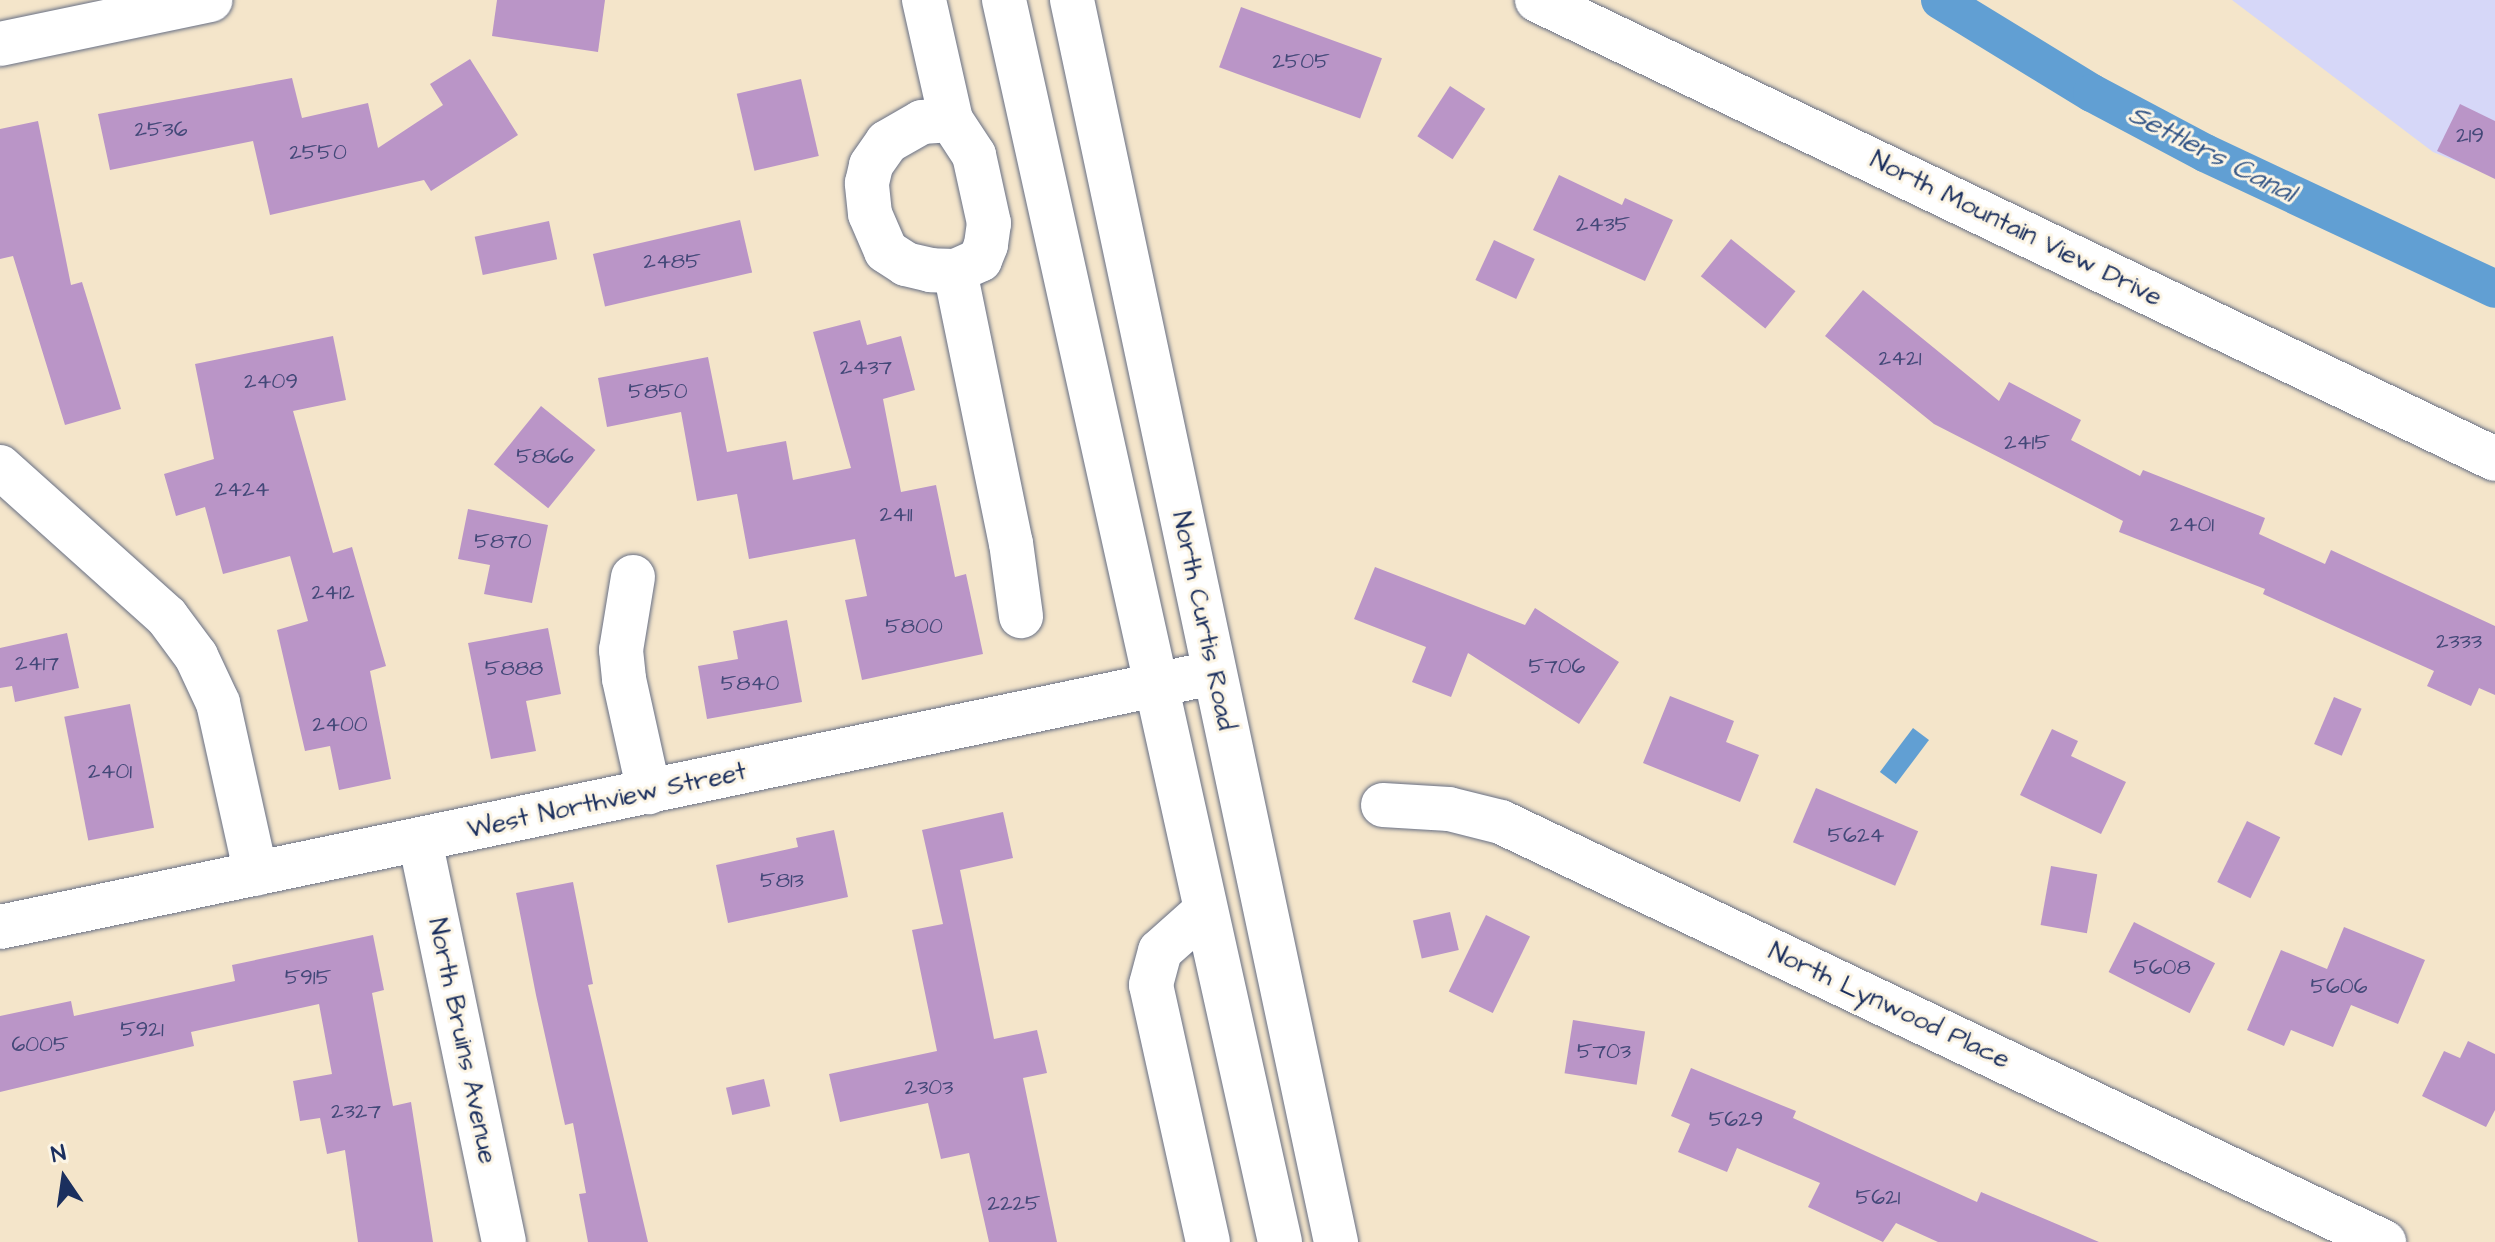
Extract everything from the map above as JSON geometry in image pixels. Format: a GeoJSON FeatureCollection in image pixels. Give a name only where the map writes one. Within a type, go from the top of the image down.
{"type":"FeatureCollection","features":[{"type":"Feature","properties":{"kind":"street"},"geometry":{"type":"LineString","coordinates":[[0,44],[210,0]]}},
{"type":"Feature","properties":{"kind":"street"},"geometry":{"type":"LineString","coordinates":[[924,0],[951,120],[974,155],[989,223],[980,260],[955,271],[906,264],[886,251],[870,214],[867,183],[871,165],[887,142],[922,122],[951,120]]}},
{"type":"Feature","properties":{"kind":"street"},"geometry":{"type":"LineString","coordinates":[[1004,0],[1280,1242]]}},
{"type":"Feature","properties":{"kind":"street","name":"North Curtis Road"},"geometry":{"type":"LineString","coordinates":[[1072,0],[1336,1242]]}},
{"type":"Feature","properties":{"kind":"street","name":"North Mountain View Drive"},"geometry":{"type":"LineString","coordinates":[[1537,0],[2495,459]]}},
{"type":"Feature","properties":{"kind":"street"},"geometry":{"type":"LineString","coordinates":[[955,271],[1011,543],[1021,616]]}},
{"type":"Feature","properties":{"kind":"street"},"geometry":{"type":"LineString","coordinates":[[0,467],[167,617],[196,656],[218,703],[256,874]]}},
{"type":"Feature","properties":{"kind":"street"},"geometry":{"type":"LineString","coordinates":[[633,577],[622,664],[649,792]]}},
{"type":"Feature","properties":{"kind":"street","name":"West Northview Street"},"geometry":{"type":"LineString","coordinates":[[0,927],[1213,673]]}},
{"type":"Feature","properties":{"kind":"street","name":"North Lynwood Place"},"geometry":{"type":"LineString","coordinates":[[1383,805],[1449,809],[1501,822],[2384,1242]]}},
{"type":"Feature","properties":{"kind":"street","name":"North Bruins Avenue"},"geometry":{"type":"LineString","coordinates":[[420,840],[504,1242]]}},
{"type":"Feature","properties":{"kind":"street"},"geometry":{"type":"LineString","coordinates":[[1205,911],[1160,951],[1151,985],[1208,1242]]}},
{"type":"Feature","properties":{"kind":"shaded area"},"geometry":{"type":"Polygon","coordinates":[[[2232,0],[2495,0],[2495,177],[2433,152],[2232,0]]]}},
{"type":"Feature","properties":{"kind":"water"},"geometry":{"type":"Polygon","coordinates":[[[1913,728],[1929,740],[1896,784],[1880,772],[1913,728]]]}},
{"type":"Feature","properties":{"kind":"building"},"geometry":{"type":"Polygon","coordinates":[[[497,0],[605,0],[598,52],[492,36],[497,0]]]}},
{"type":"Feature","properties":{"kind":"building"},"geometry":{"type":"Polygon","coordinates":[[[1241,7],[1382,58],[1360,118],[1219,67],[1241,7]]]}},
{"type":"Feature","properties":{"kind":"building"},"geometry":{"type":"Polygon","coordinates":[[[470,59],[518,135],[431,191],[424,180],[270,215],[253,141],[110,170],[98,114],[292,78],[302,118],[368,103],[378,148],[443,105],[430,84],[470,59]]]}},
{"type":"Feature","properties":{"kind":"building"},"geometry":{"type":"Polygon","coordinates":[[[801,79],[819,156],[754,171],[737,94],[801,79]]]}},
{"type":"Feature","properties":{"kind":"building"},"geometry":{"type":"Polygon","coordinates":[[[1450,86],[1485,109],[1453,159],[1417,136],[1450,86]]]}},
{"type":"Feature","properties":{"kind":"building"},"geometry":{"type":"Polygon","coordinates":[[[2460,104],[2495,121],[2495,179],[2437,151],[2460,104]]]}},
{"type":"Feature","properties":{"kind":"building"},"geometry":{"type":"Polygon","coordinates":[[[38,121],[71,285],[82,282],[121,409],[65,425],[13,256],[0,259],[0,129],[38,121]]]}},
{"type":"Feature","properties":{"kind":"building"},"geometry":{"type":"Polygon","coordinates":[[[1559,175],[1622,205],[1625,198],[1673,220],[1645,281],[1533,230],[1559,175]]]}},
{"type":"Feature","properties":{"kind":"building"},"geometry":{"type":"Polygon","coordinates":[[[740,220],[752,273],[605,307],[593,254],[740,220]]]}},
{"type":"Feature","properties":{"kind":"building"},"geometry":{"type":"Polygon","coordinates":[[[549,221],[557,259],[483,275],[475,237],[549,221]]]}},
{"type":"Feature","properties":{"kind":"building"},"geometry":{"type":"Polygon","coordinates":[[[1731,239],[1796,291],[1765,329],[1701,276],[1731,239]]]}},
{"type":"Feature","properties":{"kind":"building"},"geometry":{"type":"Polygon","coordinates":[[[1494,240],[1535,259],[1516,299],[1475,280],[1494,240]]]}},
{"type":"Feature","properties":{"kind":"building"},"geometry":{"type":"Polygon","coordinates":[[[1863,290],[1999,401],[2009,382],[2081,420],[2071,440],[2140,476],[2143,470],[2265,518],[2259,534],[2325,564],[2331,550],[2495,626],[2495,695],[2479,688],[2471,706],[2427,686],[2434,671],[2263,594],[2265,589],[2119,532],[2123,521],[1934,424],[1825,336],[1863,290]]]}},
{"type":"Feature","properties":{"kind":"building"},"geometry":{"type":"Polygon","coordinates":[[[860,320],[867,345],[901,336],[915,390],[883,399],[901,492],[936,485],[955,577],[966,574],[983,654],[862,680],[845,600],[867,596],[855,539],[749,559],[737,494],[697,501],[681,412],[607,427],[598,378],[708,357],[727,452],[786,441],[793,480],[851,468],[813,332],[860,320]]]}},
{"type":"Feature","properties":{"kind":"building"},"geometry":{"type":"Polygon","coordinates":[[[333,336],[346,400],[293,411],[333,553],[352,547],[386,666],[370,671],[391,779],[339,790],[330,746],[305,751],[277,630],[308,621],[290,556],[223,574],[205,507],[176,516],[164,474],[214,459],[195,364],[333,336]]]}},
{"type":"Feature","properties":{"kind":"building"},"geometry":{"type":"Polygon","coordinates":[[[541,406],[595,450],[548,508],[494,464],[541,406]]]}},
{"type":"Feature","properties":{"kind":"building"},"geometry":{"type":"Polygon","coordinates":[[[468,509],[548,525],[532,603],[484,594],[490,565],[458,559],[468,509]]]}},
{"type":"Feature","properties":{"kind":"building"},"geometry":{"type":"Polygon","coordinates":[[[1375,567],[1525,625],[1535,608],[1619,662],[1579,724],[1468,653],[1451,697],[1412,682],[1426,647],[1354,619],[1375,567]]]}},
{"type":"Feature","properties":{"kind":"building"},"geometry":{"type":"Polygon","coordinates":[[[787,620],[802,702],[707,719],[698,666],[738,659],[733,631],[787,620]]]}},
{"type":"Feature","properties":{"kind":"building"},"geometry":{"type":"Polygon","coordinates":[[[548,628],[561,694],[526,701],[536,751],[491,759],[468,643],[548,628]]]}},
{"type":"Feature","properties":{"kind":"building"},"geometry":{"type":"Polygon","coordinates":[[[67,633],[79,688],[15,702],[12,686],[0,688],[0,648],[67,633]]]}},
{"type":"Feature","properties":{"kind":"building"},"geometry":{"type":"Polygon","coordinates":[[[1670,696],[1734,721],[1726,742],[1759,755],[1740,802],[1643,763],[1670,696]]]}},
{"type":"Feature","properties":{"kind":"building"},"geometry":{"type":"Polygon","coordinates":[[[2334,697],[2362,709],[2342,756],[2314,744],[2334,697]]]}},
{"type":"Feature","properties":{"kind":"building"},"geometry":{"type":"Polygon","coordinates":[[[130,704],[154,828],[88,840],[64,717],[130,704]]]}},
{"type":"Feature","properties":{"kind":"building"},"geometry":{"type":"Polygon","coordinates":[[[2052,729],[2078,741],[2071,756],[2126,782],[2101,834],[2020,795],[2052,729]]]}},
{"type":"Feature","properties":{"kind":"building"},"geometry":{"type":"Polygon","coordinates":[[[1816,788],[1918,831],[1895,886],[1793,842],[1816,788]]]}},
{"type":"Feature","properties":{"kind":"building"},"geometry":{"type":"Polygon","coordinates":[[[1003,812],[1013,858],[960,870],[994,1039],[1037,1030],[1047,1073],[1023,1078],[1057,1242],[989,1242],[969,1153],[941,1159],[928,1103],[840,1122],[829,1074],[937,1051],[912,930],[943,924],[922,830],[1003,812]]]}},
{"type":"Feature","properties":{"kind":"building"},"geometry":{"type":"Polygon","coordinates":[[[2247,821],[2280,837],[2250,898],[2217,882],[2247,821]]]}},
{"type":"Feature","properties":{"kind":"building"},"geometry":{"type":"Polygon","coordinates":[[[834,830],[848,897],[728,923],[716,865],[798,847],[796,838],[834,830]]]}},
{"type":"Feature","properties":{"kind":"building"},"geometry":{"type":"Polygon","coordinates":[[[2051,866],[2097,874],[2087,933],[2041,925],[2051,866]]]}},
{"type":"Feature","properties":{"kind":"building"},"geometry":{"type":"Polygon","coordinates":[[[573,882],[593,984],[588,985],[648,1242],[588,1242],[579,1194],[586,1193],[573,1123],[565,1125],[536,995],[516,893],[573,882]]]}},
{"type":"Feature","properties":{"kind":"building"},"geometry":{"type":"Polygon","coordinates":[[[1450,912],[1459,950],[1422,959],[1413,921],[1450,912]]]}},
{"type":"Feature","properties":{"kind":"building"},"geometry":{"type":"Polygon","coordinates":[[[1486,915],[1530,936],[1493,1013],[1449,991],[1486,915]]]}},
{"type":"Feature","properties":{"kind":"building"},"geometry":{"type":"Polygon","coordinates":[[[2134,922],[2215,963],[2190,1013],[2109,972],[2134,922]]]}},
{"type":"Feature","properties":{"kind":"building"},"geometry":{"type":"Polygon","coordinates":[[[2344,927],[2425,960],[2398,1024],[2351,1005],[2333,1047],[2291,1030],[2284,1046],[2247,1030],[2281,950],[2327,969],[2344,927]]]}},
{"type":"Feature","properties":{"kind":"building"},"geometry":{"type":"Polygon","coordinates":[[[373,935],[384,990],[372,993],[393,1106],[411,1102],[433,1242],[358,1242],[345,1150],[327,1154],[320,1118],[300,1121],[293,1081],[332,1074],[319,1004],[191,1032],[194,1046],[0,1092],[0,1016],[71,1001],[74,1016],[235,981],[232,965],[373,935]]]}},
{"type":"Feature","properties":{"kind":"building"},"geometry":{"type":"Polygon","coordinates":[[[1573,1020],[1645,1031],[1637,1085],[1565,1073],[1573,1020]]]}},
{"type":"Feature","properties":{"kind":"building"},"geometry":{"type":"Polygon","coordinates":[[[2468,1041],[2495,1054],[2495,1110],[2486,1127],[2422,1096],[2444,1051],[2460,1058],[2468,1041]]]}},
{"type":"Feature","properties":{"kind":"building"},"geometry":{"type":"Polygon","coordinates":[[[1691,1068],[1796,1111],[1793,1118],[1977,1202],[1981,1192],[2099,1242],[1938,1242],[1896,1223],[1883,1242],[1808,1207],[1820,1183],[1737,1148],[1727,1172],[1678,1152],[1690,1124],[1671,1116],[1691,1068]]]}},
{"type":"Feature","properties":{"kind":"building"},"geometry":{"type":"Polygon","coordinates":[[[764,1079],[770,1106],[732,1115],[726,1088],[764,1079]]]}},
{"type":"Feature","properties":{"kind":"waterway","name":"Settlers Canal"},"geometry":{"type":"LineString","coordinates":[[1940,0],[2092,93],[2205,153],[2495,289]]}}]}
